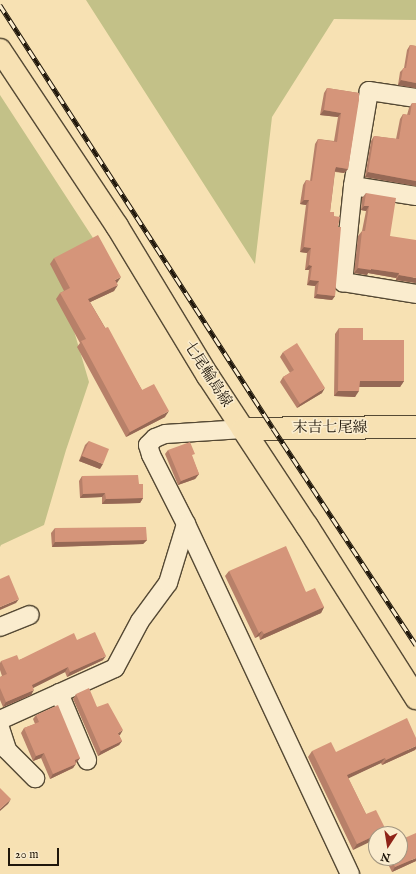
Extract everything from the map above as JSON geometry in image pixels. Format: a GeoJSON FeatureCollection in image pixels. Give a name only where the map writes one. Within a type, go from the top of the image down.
{"type":"FeatureCollection","features":[{"type":"Feature","properties":{"kind":"main road","name":"七尾輪島線"},"geometry":{"type":"LineString","coordinates":[[0,50],[117,226],[208,376],[416,698]]}},
{"type":"Feature","properties":{"kind":"main road","name":"末吉七尾線"},"geometry":{"type":"LineString","coordinates":[[243,429],[416,427]]}},
{"type":"Feature","properties":{"kind":"street"},"geometry":{"type":"LineString","coordinates":[[416,98],[368,91],[353,186],[343,282],[416,294]]}},
{"type":"Feature","properties":{"kind":"street"},"geometry":{"type":"LineString","coordinates":[[353,186],[416,196]]}},
{"type":"Feature","properties":{"kind":"street"},"geometry":{"type":"LineString","coordinates":[[243,429],[165,434],[155,438],[148,445],[151,455],[186,524],[350,874]]}},
{"type":"Feature","properties":{"kind":"street"},"geometry":{"type":"LineString","coordinates":[[0,720],[115,668],[140,622],[168,583],[186,524]]}},
{"type":"Feature","properties":{"kind":"street"},"geometry":{"type":"LineString","coordinates":[[0,626],[30,615]]}},
{"type":"Feature","properties":{"kind":"street"},"geometry":{"type":"LineString","coordinates":[[59,693],[87,760]]}},
{"type":"Feature","properties":{"kind":"street"},"geometry":{"type":"LineString","coordinates":[[0,728],[7,750],[35,778]]}},
{"type":"Feature","properties":{"kind":"shaded area"},"geometry":{"type":"Polygon","coordinates":[[[86,0],[416,0],[416,20],[334,19],[272,117],[255,264],[86,0]]]}},
{"type":"Feature","properties":{"kind":"shaded area"},"geometry":{"type":"Polygon","coordinates":[[[0,95],[95,241],[67,307],[89,382],[66,450],[44,525],[1,545],[0,547],[0,95]]]}},
{"type":"Feature","properties":{"kind":"building"},"geometry":{"type":"Polygon","coordinates":[[[410,45],[416,46],[416,83],[401,80],[403,68],[406,68],[410,45]]]}},
{"type":"Feature","properties":{"kind":"building"},"geometry":{"type":"Polygon","coordinates":[[[327,88],[359,93],[348,169],[336,167],[330,212],[334,212],[334,216],[340,217],[338,227],[341,227],[335,296],[317,294],[319,281],[310,280],[312,266],[309,265],[311,248],[304,247],[309,200],[304,200],[306,180],[312,181],[318,139],[337,142],[341,113],[324,110],[327,88]]]}},
{"type":"Feature","properties":{"kind":"building"},"geometry":{"type":"Polygon","coordinates":[[[412,103],[416,103],[416,181],[368,172],[374,136],[399,139],[403,114],[410,115],[412,103]]]}},
{"type":"Feature","properties":{"kind":"building"},"geometry":{"type":"Polygon","coordinates":[[[366,193],[396,198],[390,236],[416,240],[416,278],[399,275],[399,273],[358,268],[362,231],[365,231],[369,206],[364,206],[366,193]]]}},
{"type":"Feature","properties":{"kind":"building"},"geometry":{"type":"Polygon","coordinates":[[[98,235],[121,277],[115,280],[118,285],[88,299],[105,328],[108,327],[142,390],[154,384],[169,411],[130,432],[81,341],[86,339],[60,293],[70,288],[54,258],[98,235]]]}},
{"type":"Feature","properties":{"kind":"building"},"geometry":{"type":"Polygon","coordinates":[[[339,328],[363,328],[363,340],[404,340],[404,381],[360,381],[359,391],[338,391],[339,328]]]}},
{"type":"Feature","properties":{"kind":"building"},"geometry":{"type":"Polygon","coordinates":[[[297,343],[325,388],[300,404],[283,377],[294,370],[283,352],[297,343]]]}},
{"type":"Feature","properties":{"kind":"building"},"geometry":{"type":"Polygon","coordinates":[[[89,441],[109,449],[103,464],[82,456],[89,441]]]}},
{"type":"Feature","properties":{"kind":"building"},"geometry":{"type":"Polygon","coordinates":[[[190,442],[195,454],[192,455],[199,474],[181,481],[168,450],[190,442]]]}},
{"type":"Feature","properties":{"kind":"building"},"geometry":{"type":"Polygon","coordinates":[[[138,475],[139,484],[143,484],[143,498],[106,499],[105,493],[83,494],[82,476],[138,475]]]}},
{"type":"Feature","properties":{"kind":"building"},"geometry":{"type":"Polygon","coordinates":[[[146,527],[147,540],[55,542],[55,528],[146,527]]]}},
{"type":"Feature","properties":{"kind":"building"},"geometry":{"type":"Polygon","coordinates":[[[286,546],[306,592],[315,588],[324,607],[264,634],[262,631],[259,633],[229,571],[286,546]]]}},
{"type":"Feature","properties":{"kind":"building"},"geometry":{"type":"Polygon","coordinates":[[[9,575],[19,599],[0,607],[0,579],[9,575]]]}},
{"type":"Feature","properties":{"kind":"building"},"geometry":{"type":"Polygon","coordinates":[[[95,632],[106,656],[70,672],[68,667],[32,685],[34,690],[6,702],[0,688],[0,677],[7,674],[1,661],[17,655],[19,660],[74,633],[77,640],[95,632]]]}},
{"type":"Feature","properties":{"kind":"building"},"geometry":{"type":"Polygon","coordinates":[[[89,688],[97,707],[108,703],[123,730],[118,733],[122,741],[101,751],[76,694],[89,688]]]}},
{"type":"Feature","properties":{"kind":"building"},"geometry":{"type":"Polygon","coordinates":[[[58,705],[80,758],[75,760],[76,764],[53,774],[44,753],[36,756],[24,728],[39,722],[36,715],[58,705]]]}},
{"type":"Feature","properties":{"kind":"building"},"geometry":{"type":"Polygon","coordinates":[[[407,718],[416,738],[416,746],[386,760],[385,758],[347,775],[366,814],[376,810],[384,826],[368,826],[368,839],[357,844],[312,751],[331,742],[336,752],[407,718]]]}},
{"type":"Feature","properties":{"kind":"building"},"geometry":{"type":"Polygon","coordinates":[[[0,788],[11,799],[0,809],[0,788]]]}},
{"type":"Feature","properties":{"kind":"building"},"geometry":{"type":"Polygon","coordinates":[[[416,833],[416,858],[408,861],[408,836],[416,833]]]}},
{"type":"Feature","properties":{"kind":"railway"},"geometry":{"type":"LineString","coordinates":[[0,5],[273,428],[416,645]]}}]}
